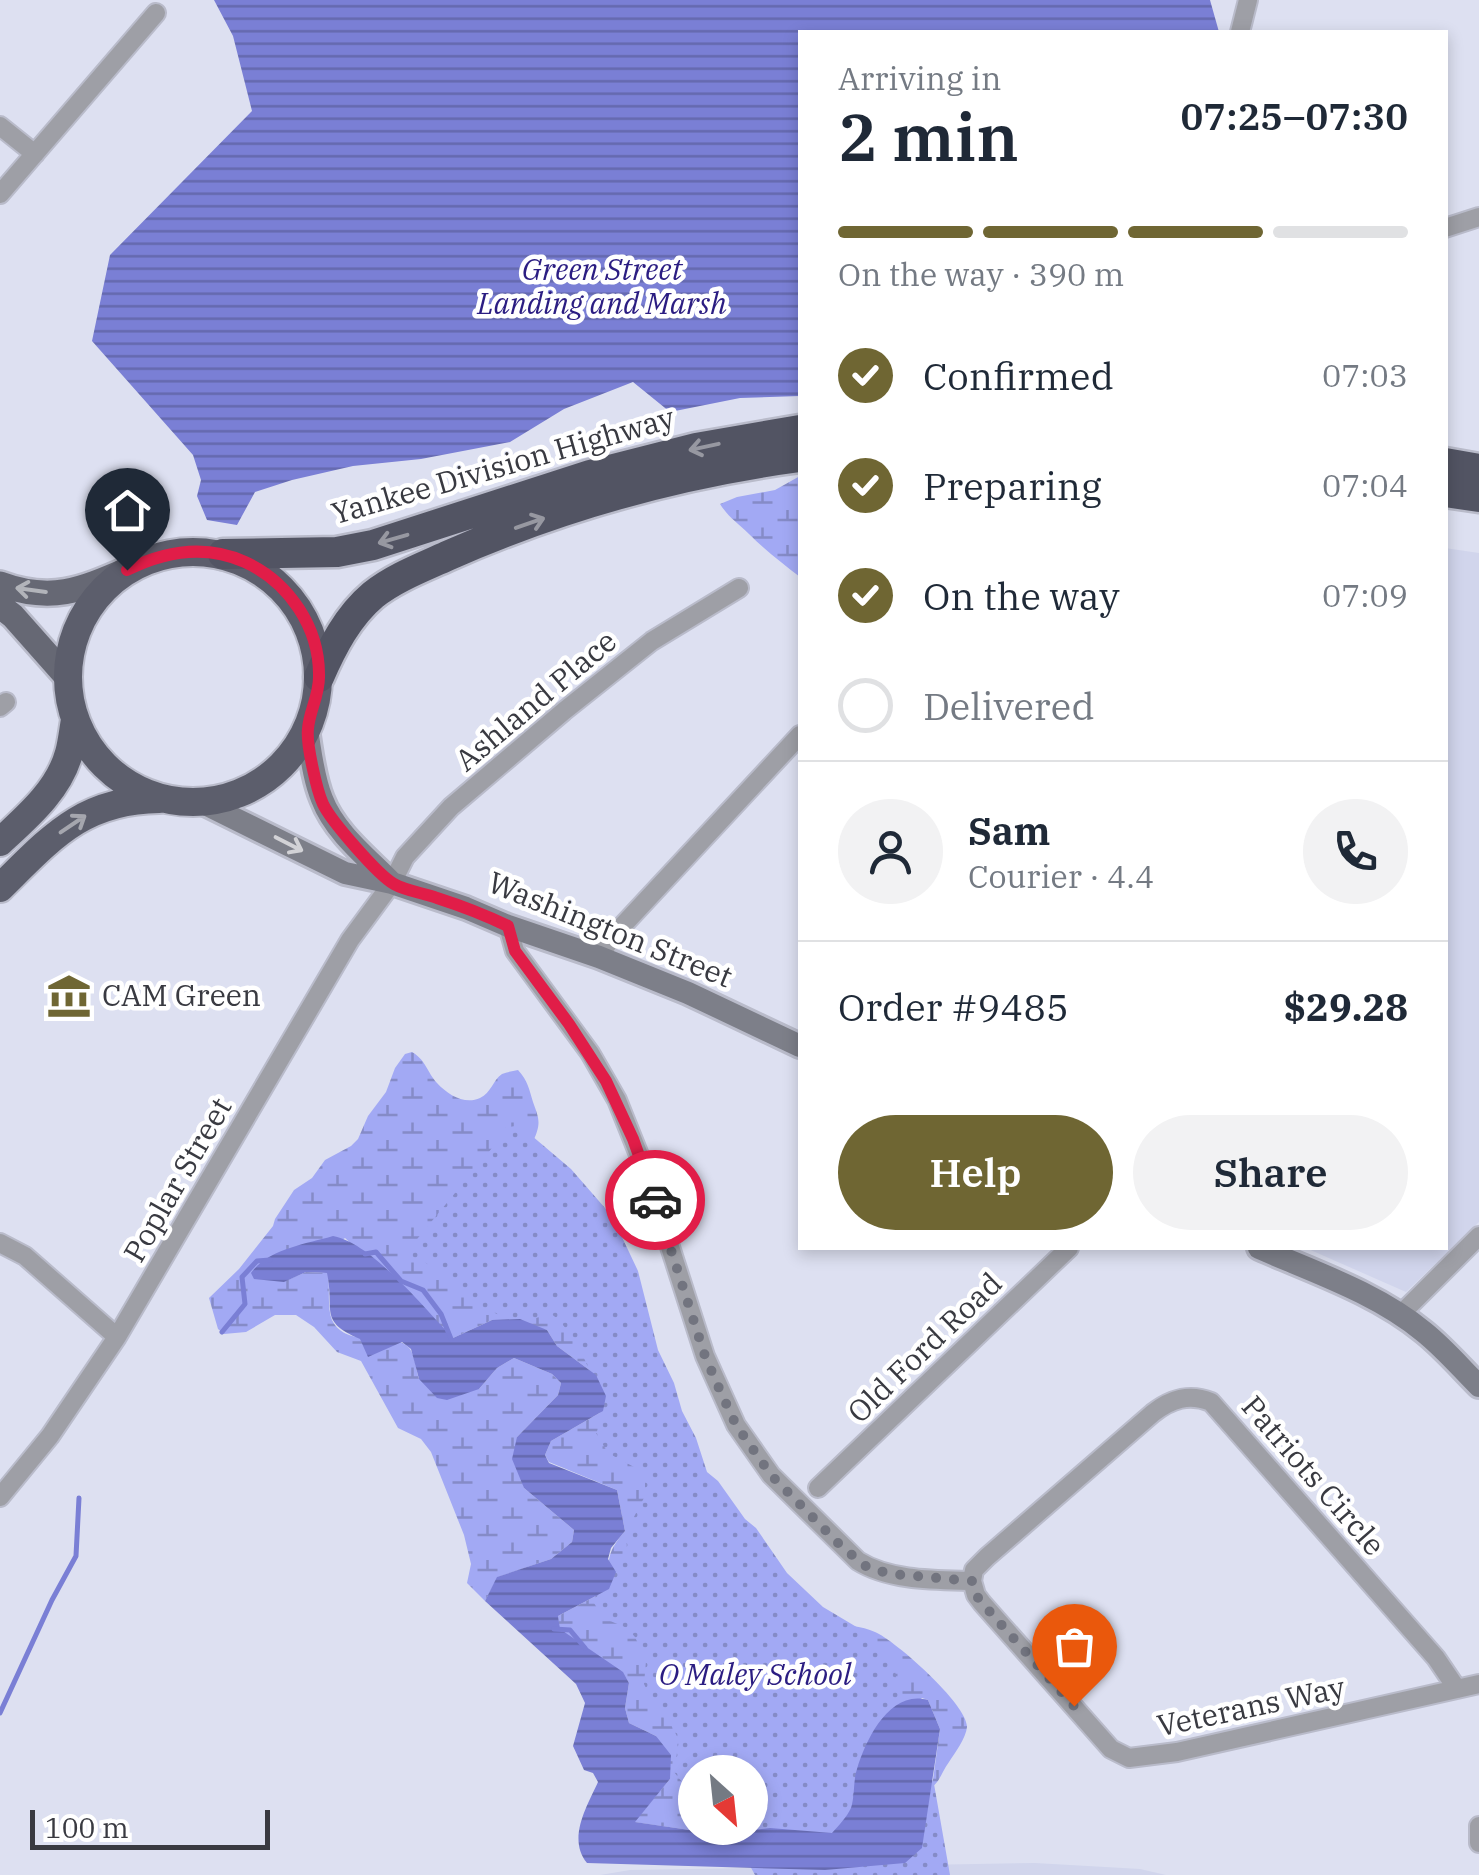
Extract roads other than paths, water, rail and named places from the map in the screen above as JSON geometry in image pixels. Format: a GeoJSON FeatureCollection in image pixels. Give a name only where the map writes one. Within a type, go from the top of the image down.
{"type":"FeatureCollection","features":[{"type":"Feature","properties":{"kind":"highway","name":"Yankee Division Highway"},"geometry":{"type":"LineString","coordinates":[[222,554],[338,552],[373,545],[608,470],[696,448],[798,430]]}},
{"type":"Feature","properties":{"kind":"highway","name":"Yankee Division Highway"},"geometry":{"type":"LineString","coordinates":[[319,678],[330,652],[361,607],[387,586],[435,562],[568,510],[724,470],[798,457]]}},
{"type":"Feature","properties":{"kind":"highway"},"geometry":{"type":"LineString","coordinates":[[1448,464],[1479,468]]}},
{"type":"Feature","properties":{"kind":"highway"},"geometry":{"type":"LineString","coordinates":[[1448,492],[1479,497]]}},
{"type":"Feature","properties":{"kind":"highway"},"geometry":{"type":"LineString","coordinates":[[0,888],[65,827],[84,816],[121,802],[220,800],[254,786],[293,753],[307,730],[315,705],[319,678],[316,646],[294,600],[280,586],[261,571],[222,554],[174,552],[127,570],[103,589],[84,616],[70,650],[69,699],[92,752],[114,775],[137,790],[165,799]]}},
{"type":"Feature","properties":{"kind":"highway"},"geometry":{"type":"LineString","coordinates":[[0,842],[56,782],[70,752],[75,720]]}},
{"type":"Feature","properties":{"kind":"main road"},"geometry":{"type":"LineString","coordinates":[[0,584],[62,593],[127,570]]}},
{"type":"Feature","properties":{"kind":"main road"},"geometry":{"type":"LineString","coordinates":[[0,606],[67,677]]}},
{"type":"Feature","properties":{"kind":"main road","name":"Washington Street"},"geometry":{"type":"LineString","coordinates":[[307,730],[323,804],[342,833],[392,883]]}},
{"type":"Feature","properties":{"kind":"main road","name":"Washington Street"},"geometry":{"type":"LineString","coordinates":[[200,802],[345,873],[392,883],[599,958],[688,993],[798,1045]]}},
{"type":"Feature","properties":{"kind":"main road"},"geometry":{"type":"LineString","coordinates":[[1263,1250],[1400,1315],[1424,1332],[1479,1386]]}},
{"type":"Feature","properties":{"kind":"street"},"geometry":{"type":"LineString","coordinates":[[1240,30],[1248,0]]}},
{"type":"Feature","properties":{"kind":"street"},"geometry":{"type":"LineString","coordinates":[[0,194],[156,13]]}},
{"type":"Feature","properties":{"kind":"street"},"geometry":{"type":"LineString","coordinates":[[0,126],[35,154]]}},
{"type":"Feature","properties":{"kind":"street"},"geometry":{"type":"LineString","coordinates":[[1448,227],[1479,217]]}},
{"type":"Feature","properties":{"kind":"street","name":"Ashland Place"},"geometry":{"type":"LineString","coordinates":[[392,883],[405,857],[451,806],[652,641],[739,588]]}},
{"type":"Feature","properties":{"kind":"street"},"geometry":{"type":"LineString","coordinates":[[599,958],[612,937],[798,737]]}},
{"type":"Feature","properties":{"kind":"street","name":"Poplar Street"},"geometry":{"type":"LineString","coordinates":[[0,1496],[50,1436],[116,1337],[350,940],[392,883]]}},
{"type":"Feature","properties":{"kind":"street"},"geometry":{"type":"LineString","coordinates":[[508,926],[515,951],[569,1024],[617,1100],[647,1175],[705,1356],[736,1425],[756,1457],[789,1494],[868,1568],[972,1581]]}},
{"type":"Feature","properties":{"kind":"street"},"geometry":{"type":"LineString","coordinates":[[1400,1315],[1479,1236]]}},
{"type":"Feature","properties":{"kind":"street"},"geometry":{"type":"LineString","coordinates":[[0,1243],[25,1256],[116,1337]]}},
{"type":"Feature","properties":{"kind":"street","name":"Old Ford Road"},"geometry":{"type":"LineString","coordinates":[[818,1488],[1067,1250]]}},
{"type":"Feature","properties":{"kind":"street","name":"Patriots Circle"},"geometry":{"type":"LineString","coordinates":[[972,1581],[974,1570],[987,1557],[1153,1413],[1173,1400],[1200,1398],[1211,1402],[1436,1658],[1456,1689]]}},
{"type":"Feature","properties":{"kind":"street","name":"Veterans Way"},"geometry":{"type":"LineString","coordinates":[[972,1581],[976,1595],[1007,1632],[1111,1748],[1129,1758],[1213,1744],[1456,1689]]}},
{"type":"Feature","properties":{"kind":"street"},"geometry":{"type":"LineString","coordinates":[[1456,1689],[1479,1684]]}},
{"type":"Feature","properties":{"kind":"street"},"geometry":{"type":"LineString","coordinates":[[1479,1826],[1479,1843]]}},
{"type":"Feature","properties":{"kind":"waterway"},"geometry":{"type":"LineString","coordinates":[[365,1254],[376,1252],[401,1281],[423,1290],[441,1314],[451,1339]]}},
{"type":"Feature","properties":{"kind":"waterway"},"geometry":{"type":"LineString","coordinates":[[222,1332],[245,1304],[242,1277],[257,1261],[270,1260]]}},
{"type":"Feature","properties":{"kind":"waterway"},"geometry":{"type":"LineString","coordinates":[[0,1713],[76,1556],[79,1498]]}},
{"type":"Feature","properties":{"kind":"waterway"},"geometry":{"type":"LineString","coordinates":[[554,1629],[570,1630],[585,1648]]}},
{"type":"Feature","properties":{"kind":"place","name":"CAM Green"},"geometry":{"type":"Point","coordinates":[69,996]}},
{"type":"Feature","properties":{"kind":"park label","name":"Green Street Landing and Marsh"},"geometry":{"type":"Point","coordinates":[602,287]}},
{"type":"Feature","properties":{"kind":"park label","name":"O Maley School"},"geometry":{"type":"Point","coordinates":[755,1675]}}]}
